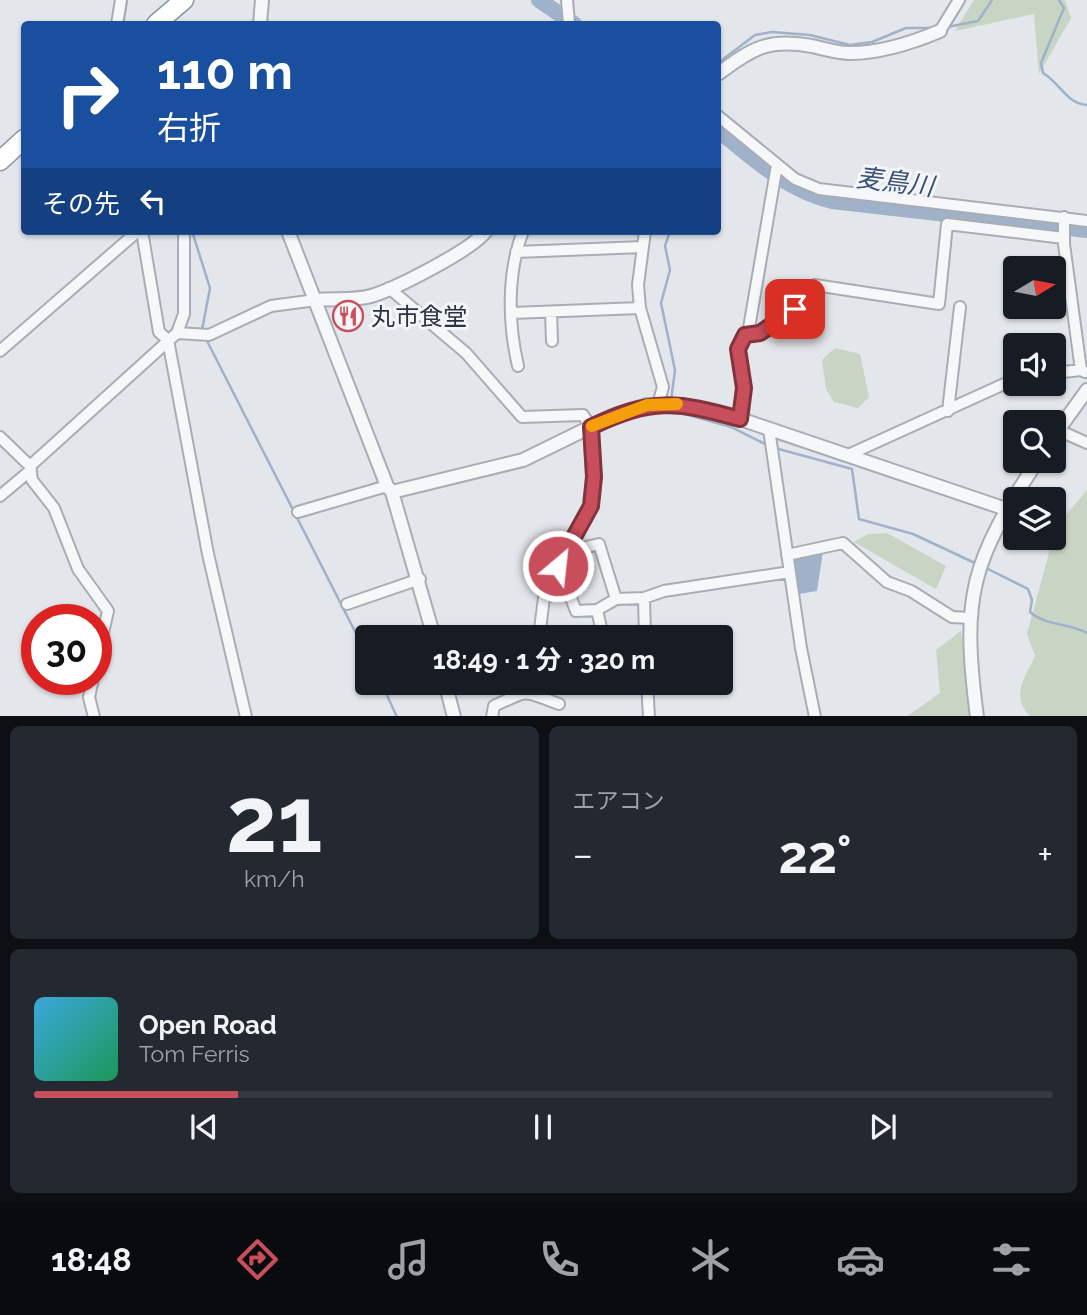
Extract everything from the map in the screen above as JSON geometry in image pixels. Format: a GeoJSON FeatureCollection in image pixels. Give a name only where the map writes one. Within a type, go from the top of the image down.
{"type":"FeatureCollection","features":[{"type":"Feature","properties":{"kind":"highway"},"geometry":{"type":"LineString","coordinates":[[160,21],[184,0]]}},
{"type":"Feature","properties":{"kind":"highway"},"geometry":{"type":"LineString","coordinates":[[0,161],[21,142]]}},
{"type":"Feature","properties":{"kind":"street"},"geometry":{"type":"LineString","coordinates":[[118,21],[121,0]]}},
{"type":"Feature","properties":{"kind":"street"},"geometry":{"type":"LineString","coordinates":[[260,21],[262,0]]}},
{"type":"Feature","properties":{"kind":"street"},"geometry":{"type":"LineString","coordinates":[[567,0],[569,21]]}},
{"type":"Feature","properties":{"kind":"street"},"geometry":{"type":"LineString","coordinates":[[721,72],[748,52],[769,44],[795,43],[859,53],[920,40],[940,31],[959,0]]}},
{"type":"Feature","properties":{"kind":"street"},"geometry":{"type":"LineString","coordinates":[[721,118],[777,165],[808,185],[837,193],[1087,221]]}},
{"type":"Feature","properties":{"kind":"street"},"geometry":{"type":"LineString","coordinates":[[740,419],[744,388],[738,349],[745,335],[777,165]]}},
{"type":"Feature","properties":{"kind":"street"},"geometry":{"type":"LineString","coordinates":[[1064,217],[1064,238],[1084,372],[1066,373]]}},
{"type":"Feature","properties":{"kind":"street"},"geometry":{"type":"LineString","coordinates":[[745,335],[760,333],[812,297],[815,285],[939,304],[947,224],[1064,238]]}},
{"type":"Feature","properties":{"kind":"street"},"geometry":{"type":"LineString","coordinates":[[0,351],[135,235]]}},
{"type":"Feature","properties":{"kind":"street"},"geometry":{"type":"LineString","coordinates":[[141,235],[159,332],[172,337],[222,331],[271,306],[316,300],[354,299],[389,288],[463,250],[483,235]]}},
{"type":"Feature","properties":{"kind":"street"},"geometry":{"type":"LineString","coordinates":[[0,496],[172,337],[184,314],[184,235]]}},
{"type":"Feature","properties":{"kind":"street"},"geometry":{"type":"LineString","coordinates":[[290,235],[390,489],[431,625]]}},
{"type":"Feature","properties":{"kind":"street"},"geometry":{"type":"LineString","coordinates":[[518,366],[512,337],[513,260],[522,235]]}},
{"type":"Feature","properties":{"kind":"street"},"geometry":{"type":"LineString","coordinates":[[644,235],[638,285],[640,308],[663,387],[658,404]]}},
{"type":"Feature","properties":{"kind":"street"},"geometry":{"type":"LineString","coordinates":[[516,252],[643,247]]}},
{"type":"Feature","properties":{"kind":"street"},"geometry":{"type":"LineString","coordinates":[[389,288],[466,353],[522,417],[583,415],[591,427],[594,494],[587,517],[565,549],[544,590],[540,625]]}},
{"type":"Feature","properties":{"kind":"street"},"geometry":{"type":"LineString","coordinates":[[948,411],[960,307]]}},
{"type":"Feature","properties":{"kind":"street"},"geometry":{"type":"LineString","coordinates":[[512,313],[640,308]]}},
{"type":"Feature","properties":{"kind":"street"},"geometry":{"type":"LineString","coordinates":[[551,312],[552,341]]}},
{"type":"Feature","properties":{"kind":"street"},"geometry":{"type":"LineString","coordinates":[[172,337],[208,554],[246,716]]}},
{"type":"Feature","properties":{"kind":"street"},"geometry":{"type":"LineString","coordinates":[[848,455],[1003,385]]}},
{"type":"Feature","properties":{"kind":"street"},"geometry":{"type":"LineString","coordinates":[[1066,419],[1087,390]]}},
{"type":"Feature","properties":{"kind":"street"},"geometry":{"type":"LineString","coordinates":[[298,512],[515,462],[633,409],[658,404],[702,408],[740,419],[1003,508]]}},
{"type":"Feature","properties":{"kind":"street"},"geometry":{"type":"LineString","coordinates":[[769,429],[787,555],[815,716]]}},
{"type":"Feature","properties":{"kind":"street"},"geometry":{"type":"LineString","coordinates":[[1066,436],[1087,443]]}},
{"type":"Feature","properties":{"kind":"street"},"geometry":{"type":"LineString","coordinates":[[0,437],[30,468],[32,480],[59,520],[78,569],[103,604]]}},
{"type":"Feature","properties":{"kind":"street"},"geometry":{"type":"LineString","coordinates":[[978,716],[970,618],[981,560],[1003,515]]}},
{"type":"Feature","properties":{"kind":"street"},"geometry":{"type":"LineString","coordinates":[[787,555],[843,543],[887,582],[911,592],[951,617],[970,618]]}},
{"type":"Feature","properties":{"kind":"street"},"geometry":{"type":"LineString","coordinates":[[565,549],[569,551],[599,544],[616,599]]}},
{"type":"Feature","properties":{"kind":"street"},"geometry":{"type":"LineString","coordinates":[[556,570],[563,577],[576,611],[597,610],[616,599],[644,598],[664,591],[790,572]]}},
{"type":"Feature","properties":{"kind":"street"},"geometry":{"type":"LineString","coordinates":[[347,604],[419,579]]}},
{"type":"Feature","properties":{"kind":"street"},"geometry":{"type":"LineString","coordinates":[[644,598],[645,625]]}},
{"type":"Feature","properties":{"kind":"street"},"geometry":{"type":"LineString","coordinates":[[597,610],[600,625]]}},
{"type":"Feature","properties":{"kind":"street"},"geometry":{"type":"LineString","coordinates":[[492,716],[494,706],[525,692],[542,695],[559,704]]}},
{"type":"Feature","properties":{"kind":"street"},"geometry":{"type":"LineString","coordinates":[[448,695],[454,716]]}},
{"type":"Feature","properties":{"kind":"street"},"geometry":{"type":"LineString","coordinates":[[648,695],[649,716]]}},
{"type":"Feature","properties":{"kind":"street"},"geometry":{"type":"LineString","coordinates":[[84,716],[93,711]]}},
{"type":"Feature","properties":{"kind":"green space"},"geometry":{"type":"Polygon","coordinates":[[[974,0],[1065,0],[1071,18],[1039,74],[1034,14],[955,31],[974,0]]]}},
{"type":"Feature","properties":{"kind":"green space"},"geometry":{"type":"Polygon","coordinates":[[[835,348],[860,354],[869,397],[858,408],[834,402],[826,389],[822,360],[835,348]]]}},
{"type":"Feature","properties":{"kind":"green space"},"geometry":{"type":"Polygon","coordinates":[[[1087,490],[1087,716],[1030,716],[1024,709],[1020,694],[1035,656],[1027,634],[1050,550],[1066,550],[1066,515],[1087,490]]]}},
{"type":"Feature","properties":{"kind":"green space"},"geometry":{"type":"Polygon","coordinates":[[[887,533],[946,566],[936,589],[854,542],[868,534],[887,533]]]}},
{"type":"Feature","properties":{"kind":"green space"},"geometry":{"type":"Polygon","coordinates":[[[961,631],[973,716],[907,716],[940,693],[936,650],[961,631]]]}},
{"type":"Feature","properties":{"kind":"water"},"geometry":{"type":"Polygon","coordinates":[[[823,551],[817,591],[799,594],[792,562],[796,557],[823,551]]]}},
{"type":"Feature","properties":{"kind":"waterway"},"geometry":{"type":"LineString","coordinates":[[124,21],[127,0]]}},
{"type":"Feature","properties":{"kind":"waterway","name":"麦鳥川"},"geometry":{"type":"LineString","coordinates":[[539,0],[570,21]]}},
{"type":"Feature","properties":{"kind":"waterway"},"geometry":{"type":"LineString","coordinates":[[947,27],[978,21],[992,0]]}},
{"type":"Feature","properties":{"kind":"waterway"},"geometry":{"type":"LineString","coordinates":[[1059,0],[1064,8],[1041,63],[1043,73],[1074,101],[1087,105]]}},
{"type":"Feature","properties":{"kind":"waterway"},"geometry":{"type":"LineString","coordinates":[[721,61],[755,35],[772,32],[810,35],[850,45],[872,42],[906,28],[934,28]]}},
{"type":"Feature","properties":{"kind":"waterway","name":"麦鳥川"},"geometry":{"type":"LineString","coordinates":[[721,132],[785,181],[832,201],[1087,230]]}},
{"type":"Feature","properties":{"kind":"waterway"},"geometry":{"type":"LineString","coordinates":[[193,235],[210,288],[202,330]]}},
{"type":"Feature","properties":{"kind":"waterway"},"geometry":{"type":"LineString","coordinates":[[669,235],[665,246],[670,270],[661,303],[675,370],[671,401]]}},
{"type":"Feature","properties":{"kind":"waterway"},"geometry":{"type":"LineString","coordinates":[[206,339],[355,631]]}},
{"type":"Feature","properties":{"kind":"waterway"},"geometry":{"type":"LineString","coordinates":[[674,411],[731,427],[769,446]]}},
{"type":"Feature","properties":{"kind":"waterway"},"geometry":{"type":"LineString","coordinates":[[775,448],[852,469],[859,519],[913,534],[977,564]]}},
{"type":"Feature","properties":{"kind":"waterway"},"geometry":{"type":"LineString","coordinates":[[986,568],[1028,589],[1032,600],[1030,612],[1037,617],[1087,633]]}},
{"type":"Feature","properties":{"kind":"waterway"},"geometry":{"type":"LineString","coordinates":[[387,695],[397,716]]}},
{"type":"Feature","properties":{"kind":"slow traffic"},"geometry":{"type":"LineString","coordinates":[[592,426],[647,405],[677,404]]}},
{"type":"Feature","properties":{"kind":"place","name":"丸市食堂"},"geometry":{"type":"Point","coordinates":[348,316]}},
{"type":"Feature","properties":{"kind":"route"},"geometry":{"type":"LineString","coordinates":[[558,566],[558,560],[587,517],[594,494],[591,427],[615,415],[658,404],[702,408],[740,419],[744,388],[738,349],[745,335],[760,333],[795,309]]}}]}
